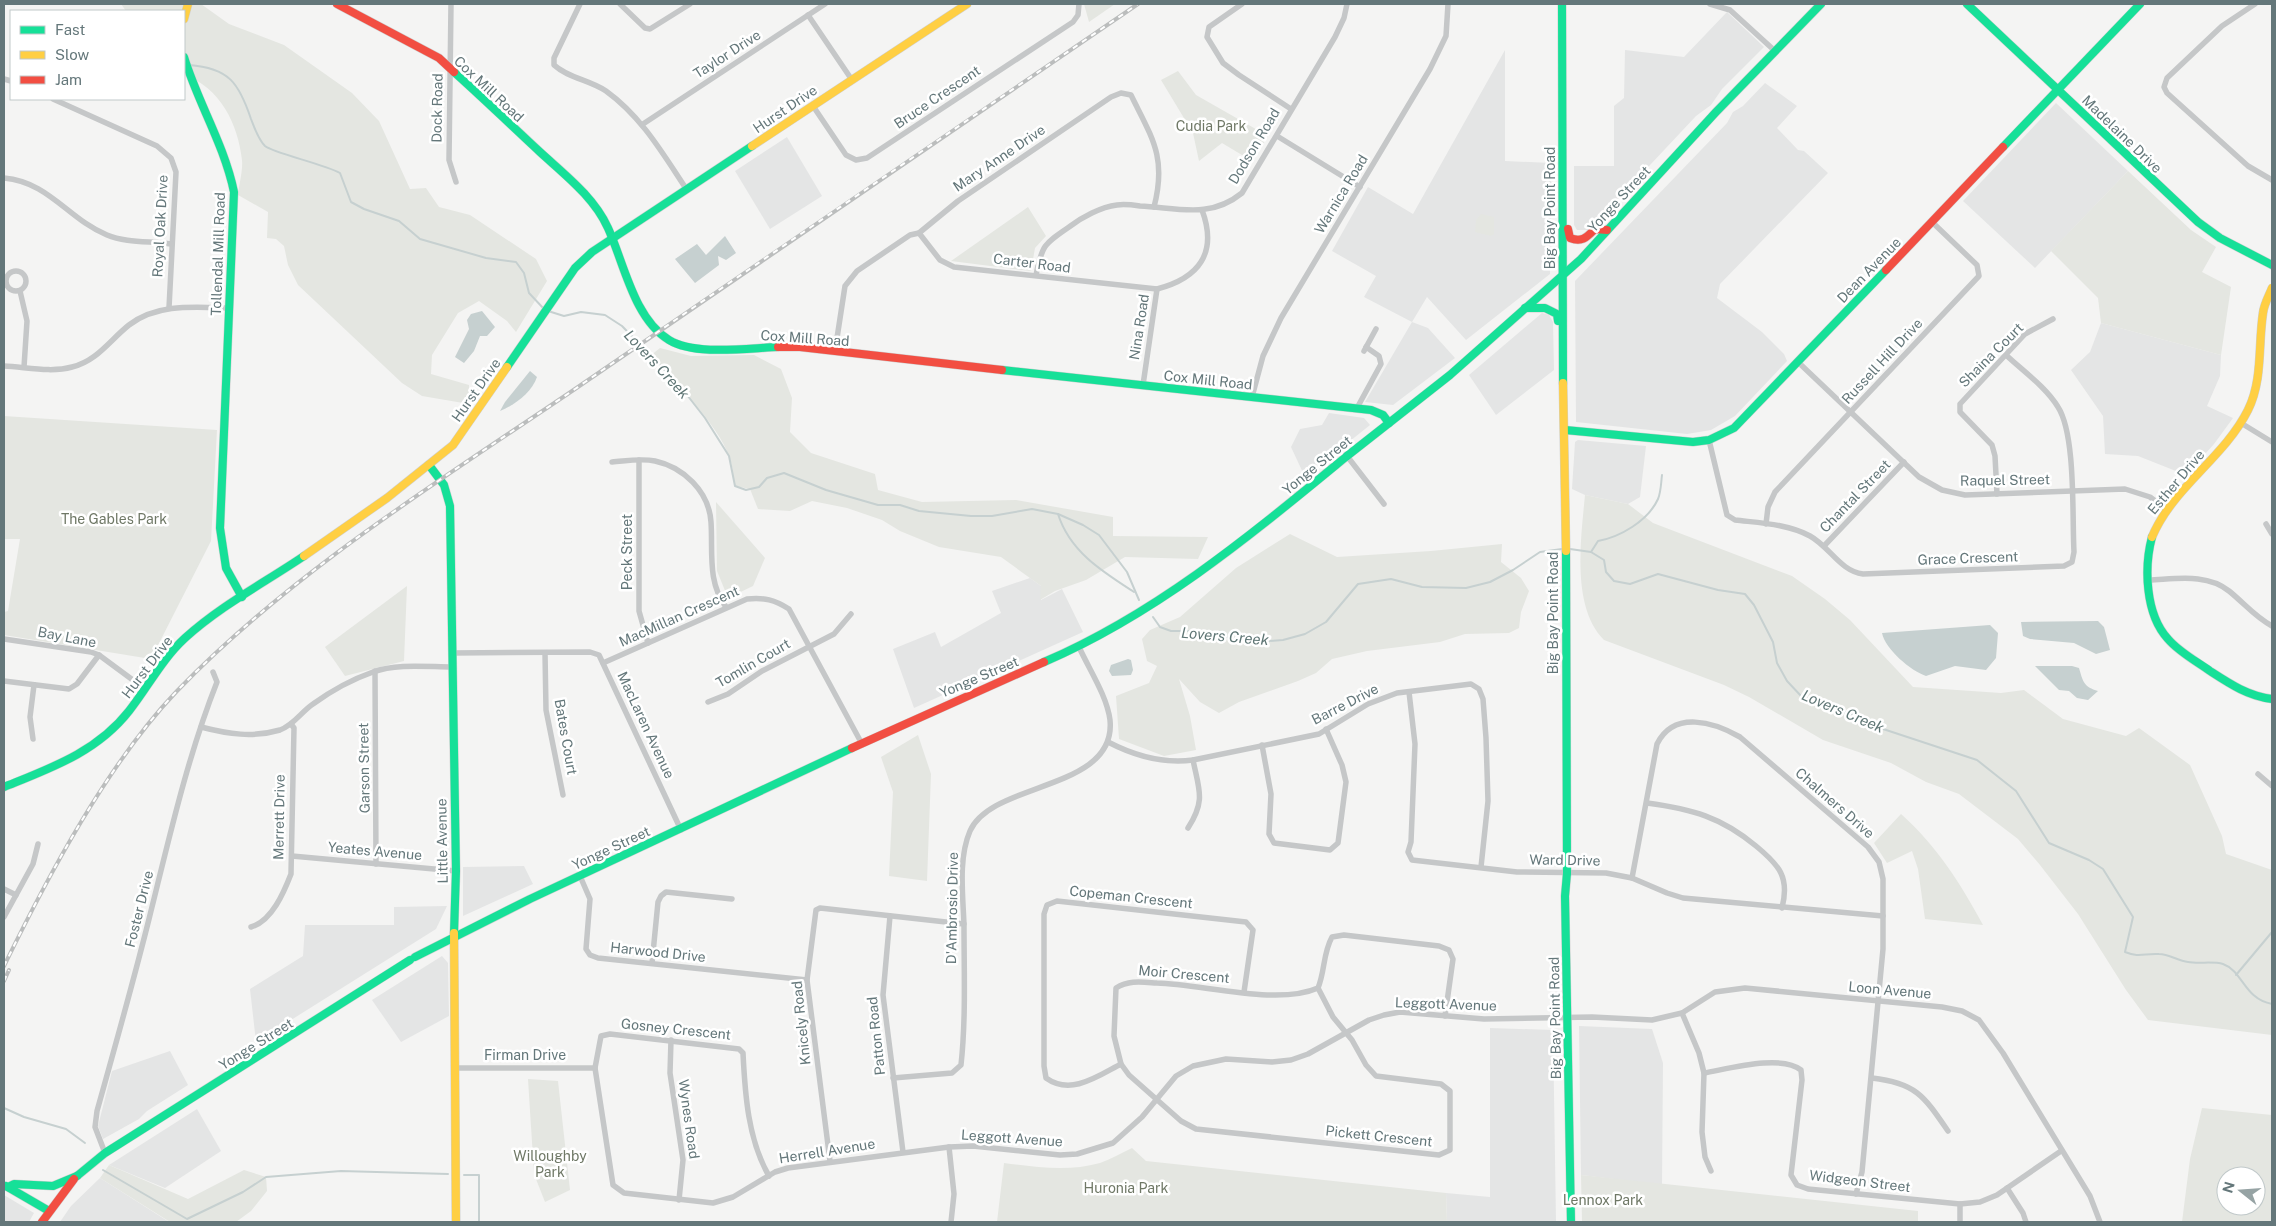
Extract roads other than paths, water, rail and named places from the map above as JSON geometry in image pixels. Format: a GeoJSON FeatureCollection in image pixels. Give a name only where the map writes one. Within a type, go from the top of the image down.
{"type":"FeatureCollection","features":[{"type":"Feature","properties":{"kind":"street","name":"Cox Mill Road"},"geometry":{"type":"LineString","coordinates":[[337,4],[439,58],[588,196],[608,227],[626,277],[644,313],[655,330],[670,341],[688,347],[709,349],[768,346],[836,352],[1357,408],[1371,410],[1383,415],[1388,423]]}},
{"type":"Feature","properties":{"kind":"street","name":"Dock Road"},"geometry":{"type":"LineString","coordinates":[[451,4],[449,160],[456,182]]}},
{"type":"Feature","properties":{"kind":"street"},"geometry":{"type":"LineString","coordinates":[[580,4],[554,58],[554,66],[600,87],[643,124],[687,190]]}},
{"type":"Feature","properties":{"kind":"street"},"geometry":{"type":"LineString","coordinates":[[620,4],[645,28],[650,29],[690,4]]}},
{"type":"Feature","properties":{"kind":"street","name":"Taylor Drive"},"geometry":{"type":"LineString","coordinates":[[643,124],[825,4]]}},
{"type":"Feature","properties":{"kind":"street","name":"Hurst Drive"},"geometry":{"type":"LineString","coordinates":[[4,787],[70,760],[90,749],[121,722],[182,640],[328,539],[429,465],[453,445],[586,257],[611,238],[687,190],[967,4]]}},
{"type":"Feature","properties":{"kind":"street","name":"Bruce Crescent"},"geometry":{"type":"LineString","coordinates":[[813,106],[846,156],[856,160],[867,158],[1069,25],[1078,15],[1079,4]]}},
{"type":"Feature","properties":{"kind":"street"},"geometry":{"type":"LineString","coordinates":[[1242,4],[1209,28],[1207,37],[1223,63],[1238,76],[1291,108]]}},
{"type":"Feature","properties":{"kind":"street","name":"Dodson Road"},"geometry":{"type":"LineString","coordinates":[[1036,275],[1041,250],[1048,241],[1073,224],[1102,209],[1118,204],[1213,210],[1230,203],[1242,193],[1335,37],[1344,18],[1347,4]]}},
{"type":"Feature","properties":{"kind":"street","name":"Warnica Road"},"geometry":{"type":"LineString","coordinates":[[1252,397],[1264,356],[1281,318],[1430,69],[1446,36],[1448,4]]}},
{"type":"Feature","properties":{"kind":"street","name":"Big Bay Point Road"},"geometry":{"type":"LineString","coordinates":[[1562,4],[1564,217],[1562,336],[1566,430],[1567,1019],[1571,1222]]}},
{"type":"Feature","properties":{"kind":"street"},"geometry":{"type":"LineString","coordinates":[[1710,4],[1730,10],[1775,51]]}},
{"type":"Feature","properties":{"kind":"street","name":"Yonge Street"},"geometry":{"type":"LineString","coordinates":[[42,1222],[77,1176],[105,1153],[413,959],[454,936],[580,876],[941,707],[1079,647],[1152,605],[1231,552],[1347,456],[1450,375],[1563,275],[1821,4]]}},
{"type":"Feature","properties":{"kind":"street","name":"Madelaine Drive"},"geometry":{"type":"LineString","coordinates":[[1967,4],[2198,222],[2220,238],[2272,265]]}},
{"type":"Feature","properties":{"kind":"street","name":"Dean Avenue"},"geometry":{"type":"LineString","coordinates":[[1566,430],[1686,442],[1709,440],[1727,433],[1740,423],[2140,4]]}},
{"type":"Feature","properties":{"kind":"street"},"geometry":{"type":"LineString","coordinates":[[2255,4],[2219,28],[2167,78],[2164,87],[2167,93],[2246,165],[2272,180]]}},
{"type":"Feature","properties":{"kind":"street"},"geometry":{"type":"LineString","coordinates":[[808,15],[852,80]]}},
{"type":"Feature","properties":{"kind":"street","name":"Tollendal Mill Road"},"geometry":{"type":"LineString","coordinates":[[185,62],[188,76],[224,150],[232,178],[235,207],[228,308],[220,519],[223,556],[229,574],[242,597]]}},
{"type":"Feature","properties":{"kind":"street","name":"Mary Anne Drive"},"geometry":{"type":"LineString","coordinates":[[836,352],[846,286],[857,272],[910,235],[919,233],[958,201],[1111,97],[1121,93],[1131,95],[1156,150],[1160,164],[1154,207]]}},
{"type":"Feature","properties":{"kind":"street","name":"Royal Oak Drive"},"geometry":{"type":"LineString","coordinates":[[55,100],[157,146],[169,155],[176,172],[168,308]]}},
{"type":"Feature","properties":{"kind":"street"},"geometry":{"type":"LineString","coordinates":[[1277,136],[1360,187]]}},
{"type":"Feature","properties":{"kind":"street"},"geometry":{"type":"LineString","coordinates":[[4,178],[23,180],[39,187],[86,223],[106,235],[172,244]]}},
{"type":"Feature","properties":{"kind":"street","name":"Nina Road"},"geometry":{"type":"LineString","coordinates":[[1143,386],[1156,289],[1177,284],[1200,265],[1206,254],[1208,240],[1208,226],[1202,210]]}},
{"type":"Feature","properties":{"kind":"street"},"geometry":{"type":"LineString","coordinates":[[1564,217],[1568,236],[1574,241],[1585,239],[1595,230],[1607,230]]}},
{"type":"Feature","properties":{"kind":"street","name":"Russell Hill Drive"},"geometry":{"type":"LineString","coordinates":[[1766,524],[1768,507],[1775,492],[1979,276],[1977,264],[1932,222]]}},
{"type":"Feature","properties":{"kind":"street","name":"Carter Road"},"geometry":{"type":"LineString","coordinates":[[919,233],[940,260],[954,267],[1036,275],[1085,283],[1156,289]]}},
{"type":"Feature","properties":{"kind":"street","name":"Esther Drive"},"geometry":{"type":"LineString","coordinates":[[2272,288],[2263,312],[2258,384],[2241,423],[2220,451],[2156,525],[2150,543],[2149,580],[2152,606],[2167,640],[2239,690],[2255,697],[2272,699]]}},
{"type":"Feature","properties":{"kind":"street"},"geometry":{"type":"LineString","coordinates":[[20,290],[27,321],[24,367]]}},
{"type":"Feature","properties":{"kind":"street"},"geometry":{"type":"LineString","coordinates":[[1526,308],[1533,310],[1541,306],[1556,312],[1562,336]]}},
{"type":"Feature","properties":{"kind":"street"},"geometry":{"type":"LineString","coordinates":[[4,366],[62,369],[80,365],[102,351],[135,320],[168,308],[228,308]]}},
{"type":"Feature","properties":{"kind":"street","name":"Shaina Court"},"geometry":{"type":"LineString","coordinates":[[1997,494],[1995,456],[1992,445],[1962,415],[1959,408],[1963,400],[2025,334],[2053,319]]}},
{"type":"Feature","properties":{"kind":"street"},"geometry":{"type":"LineString","coordinates":[[1357,408],[1381,364],[1379,356],[1365,349],[1376,328]]}},
{"type":"Feature","properties":{"kind":"street","name":"Grace Crescent"},"geometry":{"type":"LineString","coordinates":[[1709,440],[1727,515],[1735,520],[1797,530],[1824,546],[1847,569],[1863,574],[2064,566],[2072,562],[2074,558],[2069,437],[2062,413],[2048,394],[2006,355]]}},
{"type":"Feature","properties":{"kind":"street","name":"Raquel Street"},"geometry":{"type":"LineString","coordinates":[[1798,362],[1927,482],[1949,493],[1965,495],[2071,490],[2131,490],[2150,497],[2167,510]]}},
{"type":"Feature","properties":{"kind":"street"},"geometry":{"type":"LineString","coordinates":[[2241,423],[2272,442]]}},
{"type":"Feature","properties":{"kind":"street"},"geometry":{"type":"LineString","coordinates":[[1347,456],[1384,504]]}},
{"type":"Feature","properties":{"kind":"street","name":"Peck Street"},"geometry":{"type":"LineString","coordinates":[[639,460],[639,611],[648,643]]}},
{"type":"Feature","properties":{"kind":"street"},"geometry":{"type":"LineString","coordinates":[[612,462],[653,460],[669,465],[684,474],[697,486],[706,502],[710,519],[714,584],[726,607]]}},
{"type":"Feature","properties":{"kind":"street","name":"Chantal Street"},"geometry":{"type":"LineString","coordinates":[[1824,546],[1904,462]]}},
{"type":"Feature","properties":{"kind":"street","name":"Little Avenue"},"geometry":{"type":"LineString","coordinates":[[429,465],[444,485],[450,506],[456,871],[454,936],[456,1222]]}},
{"type":"Feature","properties":{"kind":"street"},"geometry":{"type":"LineString","coordinates":[[2266,524],[2272,534]]}},
{"type":"Feature","properties":{"kind":"street"},"geometry":{"type":"LineString","coordinates":[[2149,580],[2197,579],[2212,582],[2226,589],[2256,616],[2272,626]]}},
{"type":"Feature","properties":{"kind":"street","name":"MacMillan Crescent"},"geometry":{"type":"LineString","coordinates":[[603,663],[726,607],[762,597],[777,601],[790,609],[862,744]]}},
{"type":"Feature","properties":{"kind":"street","name":"Tomlin Court"},"geometry":{"type":"LineString","coordinates":[[708,702],[728,694],[762,671],[834,634],[851,614]]}},
{"type":"Feature","properties":{"kind":"street","name":"Bay Lane"},"geometry":{"type":"LineString","coordinates":[[4,639],[99,655],[145,689]]}},
{"type":"Feature","properties":{"kind":"street"},"geometry":{"type":"LineString","coordinates":[[1079,647],[1102,695],[1110,720],[1108,742]]}},
{"type":"Feature","properties":{"kind":"street","name":"Bates Court"},"geometry":{"type":"LineString","coordinates":[[546,652],[546,710],[563,795]]}},
{"type":"Feature","properties":{"kind":"street","name":"MacLaren Avenue"},"geometry":{"type":"LineString","coordinates":[[453,653],[592,652],[599,655],[681,830]]}},
{"type":"Feature","properties":{"kind":"street"},"geometry":{"type":"LineString","coordinates":[[4,680],[64,689],[73,687],[99,655]]}},
{"type":"Feature","properties":{"kind":"street"},"geometry":{"type":"LineString","coordinates":[[201,727],[228,734],[256,735],[281,729],[291,724],[312,704],[351,681],[375,671],[390,668],[453,667]]}},
{"type":"Feature","properties":{"kind":"street","name":"Garson Street"},"geometry":{"type":"LineString","coordinates":[[375,671],[376,864]]}},
{"type":"Feature","properties":{"kind":"street","name":"Foster Drive"},"geometry":{"type":"LineString","coordinates":[[105,1153],[95,1127],[97,1110],[140,954],[183,783],[218,682],[213,672]]}},
{"type":"Feature","properties":{"kind":"street","name":"Barre Drive"},"geometry":{"type":"LineString","coordinates":[[1108,742],[1122,749],[1153,759],[1175,762],[1193,760],[1319,734],[1368,704],[1398,693],[1471,684],[1479,689],[1483,699],[1488,801],[1481,867]]}},
{"type":"Feature","properties":{"kind":"street"},"geometry":{"type":"LineString","coordinates":[[33,739],[30,717],[34,685]]}},
{"type":"Feature","properties":{"kind":"street","name":"Ward Drive"},"geometry":{"type":"LineString","coordinates":[[1409,692],[1415,753],[1412,833],[1408,852],[1412,860],[1517,872],[1606,873],[1632,878],[1666,893],[1683,898],[1883,916]]}},
{"type":"Feature","properties":{"kind":"street","name":"Chalmers Drive"},"geometry":{"type":"LineString","coordinates":[[1632,878],[1657,744],[1662,734],[1677,725],[1688,722],[1706,723],[1726,729],[1740,737],[1868,847],[1878,862],[1883,879],[1883,916],[1872,1078],[1862,1172],[1856,1194]]}},
{"type":"Feature","properties":{"kind":"street","name":"Merrett Drive"},"geometry":{"type":"LineString","coordinates":[[251,927],[257,925],[283,895],[290,874],[292,856],[294,728],[291,724]]}},
{"type":"Feature","properties":{"kind":"street"},"geometry":{"type":"LineString","coordinates":[[1262,745],[1271,794],[1269,834],[1274,843],[1330,850],[1338,843],[1346,782],[1342,765],[1326,729]]}},
{"type":"Feature","properties":{"kind":"street","name":"D'Ambrosio Drive"},"geometry":{"type":"LineString","coordinates":[[893,1078],[952,1073],[961,1066],[964,1036],[965,846],[971,829],[989,810],[1068,777],[1089,765],[1108,742]]}},
{"type":"Feature","properties":{"kind":"street"},"geometry":{"type":"LineString","coordinates":[[1188,828],[1199,812],[1200,796],[1193,760]]}},
{"type":"Feature","properties":{"kind":"street"},"geometry":{"type":"LineString","coordinates":[[2258,774],[2272,786]]}},
{"type":"Feature","properties":{"kind":"street"},"geometry":{"type":"LineString","coordinates":[[1647,803],[1674,806],[1704,814],[1735,828],[1774,860],[1781,872],[1785,895],[1782,908]]}},
{"type":"Feature","properties":{"kind":"street"},"geometry":{"type":"LineString","coordinates":[[4,918],[33,864],[38,844]]}},
{"type":"Feature","properties":{"kind":"street","name":"Yeates Avenue"},"geometry":{"type":"LineString","coordinates":[[292,856],[456,871]]}},
{"type":"Feature","properties":{"kind":"street","name":"Harwood Drive"},"geometry":{"type":"LineString","coordinates":[[580,876],[590,899],[586,951],[598,958],[807,980]]}},
{"type":"Feature","properties":{"kind":"street"},"geometry":{"type":"LineString","coordinates":[[4,889],[16,895]]}},
{"type":"Feature","properties":{"kind":"street"},"geometry":{"type":"LineString","coordinates":[[652,964],[658,902],[662,894],[666,892],[732,899]]}},
{"type":"Feature","properties":{"kind":"street","name":"Copeman Crescent"},"geometry":{"type":"LineString","coordinates":[[1121,1064],[1084,1083],[1069,1086],[1055,1085],[1046,1078],[1044,1066],[1044,914],[1048,905],[1057,901],[1246,922],[1253,930],[1244,992]]}},
{"type":"Feature","properties":{"kind":"street","name":"Knicely Road"},"geometry":{"type":"LineString","coordinates":[[830,1162],[807,980],[816,910],[820,908],[964,924]]}},
{"type":"Feature","properties":{"kind":"street","name":"Patton Road"},"geometry":{"type":"LineString","coordinates":[[890,916],[883,995],[902,1152]]}},
{"type":"Feature","properties":{"kind":"street"},"geometry":{"type":"LineString","coordinates":[[1346,1033],[1333,1017],[1318,988],[1323,976],[1326,947],[1332,937],[1344,935],[1439,946],[1449,950],[1453,959],[1445,1016]]}},
{"type":"Feature","properties":{"kind":"street","name":"Moir Crescent"},"geometry":{"type":"LineString","coordinates":[[1156,1099],[1129,1075],[1121,1064],[1114,1036],[1116,988],[1126,982],[1176,983],[1280,996],[1310,992],[1318,988]]}},
{"type":"Feature","properties":{"kind":"street","name":"Loon Avenue"},"geometry":{"type":"LineString","coordinates":[[1567,1019],[1652,1020],[1682,1013],[1715,992],[1745,988],[1942,1007],[1962,1011],[1979,1020],[2003,1053],[2090,1196],[2100,1222]]}},
{"type":"Feature","properties":{"kind":"street","name":"Leggott Avenue"},"geometry":{"type":"LineString","coordinates":[[949,1147],[973,1146],[1060,1155],[1092,1150],[1113,1143],[1142,1117],[1176,1076],[1193,1066],[1226,1059],[1272,1062],[1291,1060],[1308,1054],[1369,1020],[1384,1015],[1400,1012],[1484,1019],[1567,1019]]}},
{"type":"Feature","properties":{"kind":"street"},"geometry":{"type":"LineString","coordinates":[[1682,1013],[1699,1053],[1704,1073],[1702,1132],[1705,1157],[1711,1171]]}},
{"type":"Feature","properties":{"kind":"street","name":"Pickett Crescent"},"geometry":{"type":"LineString","coordinates":[[1156,1099],[1181,1121],[1196,1128],[1439,1155],[1450,1150],[1450,1092],[1441,1084],[1376,1076],[1346,1033]]}},
{"type":"Feature","properties":{"kind":"street","name":"Gosney Crescent"},"geometry":{"type":"LineString","coordinates":[[595,1068],[599,1040],[605,1034],[734,1047],[741,1051],[754,1142],[768,1176]]}},
{"type":"Feature","properties":{"kind":"street","name":"Wynes Road"},"geometry":{"type":"LineString","coordinates":[[671,1040],[670,1073],[683,1160],[679,1200]]}},
{"type":"Feature","properties":{"kind":"street","name":"Widgeon Street"},"geometry":{"type":"LineString","coordinates":[[1704,1073],[1752,1065],[1794,1065],[1801,1070],[1802,1080],[1791,1175],[1797,1185],[1808,1189],[1960,1204],[1980,1202],[1997,1196],[2061,1151]]}},
{"type":"Feature","properties":{"kind":"street","name":"Firman Drive"},"geometry":{"type":"LineString","coordinates":[[455,1068],[595,1068]]}},
{"type":"Feature","properties":{"kind":"street","name":"Herrell Avenue"},"geometry":{"type":"LineString","coordinates":[[595,1068],[613,1185],[624,1192],[703,1203],[722,1201],[768,1176],[788,1168],[949,1147]]}},
{"type":"Feature","properties":{"kind":"street"},"geometry":{"type":"LineString","coordinates":[[1872,1078],[1897,1081],[1914,1090],[1931,1106],[1948,1131]]}},
{"type":"Feature","properties":{"kind":"street"},"geometry":{"type":"LineString","coordinates":[[949,1147],[954,1194],[951,1222]]}},
{"type":"Feature","properties":{"kind":"street"},"geometry":{"type":"LineString","coordinates":[[6,1186],[14,1184],[53,1186],[77,1176]]}},
{"type":"Feature","properties":{"kind":"street"},"geometry":{"type":"LineString","coordinates":[[6,1186],[49,1211]]}},
{"type":"Feature","properties":{"kind":"street"},"geometry":{"type":"LineString","coordinates":[[2007,1188],[2023,1213],[2026,1222]]}},
{"type":"Feature","properties":{"kind":"street"},"geometry":{"type":"LineString","coordinates":[[1960,1204],[1960,1222]]}},
{"type":"Feature","properties":{"kind":"waterway","name":"Lovers Creek"},"geometry":{"type":"LineString","coordinates":[[189,65],[203,67],[223,74],[237,87],[247,106],[257,134],[265,146],[340,173],[351,202],[364,209],[399,221],[420,239],[486,258],[516,262],[524,273],[529,293],[544,309]]}},
{"type":"Feature","properties":{"kind":"waterway","name":"Lovers Creek"},"geometry":{"type":"LineString","coordinates":[[548,311],[564,316],[581,312],[605,315],[622,326],[680,386],[705,418],[729,456],[735,486],[746,490],[759,487],[767,478],[784,473],[826,490],[878,505],[900,505],[919,511],[971,516],[992,516],[1032,509],[1058,514],[1083,525],[1099,535],[1127,572],[1139,600]]}},
{"type":"Feature","properties":{"kind":"waterway"},"geometry":{"type":"LineString","coordinates":[[1591,552],[1598,541],[1624,532],[1648,514],[1658,499],[1662,475]]}},
{"type":"Feature","properties":{"kind":"waterway"},"geometry":{"type":"LineString","coordinates":[[1058,514],[1063,527],[1079,550],[1099,569],[1134,592]]}},
{"type":"Feature","properties":{"kind":"waterway","name":"Lovers Creek"},"geometry":{"type":"LineString","coordinates":[[1153,617],[1160,627],[1171,631],[1209,631],[1231,638],[1256,642],[1283,640],[1305,634],[1326,622],[1358,584],[1391,579],[1422,587],[1466,588],[1490,582],[1513,570],[1540,552],[1562,549]]}},
{"type":"Feature","properties":{"kind":"waterway","name":"Lovers Creek"},"geometry":{"type":"LineString","coordinates":[[1570,549],[1591,552],[1604,560],[1606,572],[1614,581],[1630,584],[1658,574],[1718,590],[1745,594],[1754,605],[1773,642],[1777,663],[1787,681],[1802,697],[1859,717],[1874,726],[1977,760],[2016,791],[2049,843],[2089,860],[2103,869],[2133,917],[2125,952],[2138,955],[2163,954],[2188,962],[2223,964],[2235,972],[2255,997],[2272,1004]]}},
{"type":"Feature","properties":{"kind":"waterway"},"geometry":{"type":"LineString","coordinates":[[2236,975],[2272,932]]}},
{"type":"Feature","properties":{"kind":"waterway"},"geometry":{"type":"LineString","coordinates":[[4,1108],[24,1117],[66,1129],[85,1143]]}},
{"type":"Feature","properties":{"kind":"waterway"},"geometry":{"type":"LineString","coordinates":[[103,1170],[187,1219],[243,1192],[266,1177],[341,1171],[448,1174]]}},
{"type":"Feature","properties":{"kind":"waterway"},"geometry":{"type":"LineString","coordinates":[[464,1175],[479,1175],[479,1222]]}},
{"type":"Feature","properties":{"kind":"railway"},"geometry":{"type":"LineString","coordinates":[[4,966],[60,858],[127,752],[177,691],[222,647],[269,606],[318,567],[419,494],[1138,4]]}},
{"type":"Feature","properties":{"kind":"railway"},"geometry":{"type":"LineString","coordinates":[[4,981],[9,970]]}},
{"type":"Feature","properties":{"kind":"park label","name":"Cudia Park"},"geometry":{"type":"Point","coordinates":[1211,126]}},
{"type":"Feature","properties":{"kind":"park label","name":"The Gables Park"},"geometry":{"type":"Point","coordinates":[114,519]}},
{"type":"Feature","properties":{"kind":"park label","name":"Willoughby Park"},"geometry":{"type":"Point","coordinates":[550,1164]}},
{"type":"Feature","properties":{"kind":"park label","name":"Huronia Park"},"geometry":{"type":"Point","coordinates":[1126,1188]}},
{"type":"Feature","properties":{"kind":"park label","name":"Lennox Park"},"geometry":{"type":"Point","coordinates":[1603,1200]}}]}
